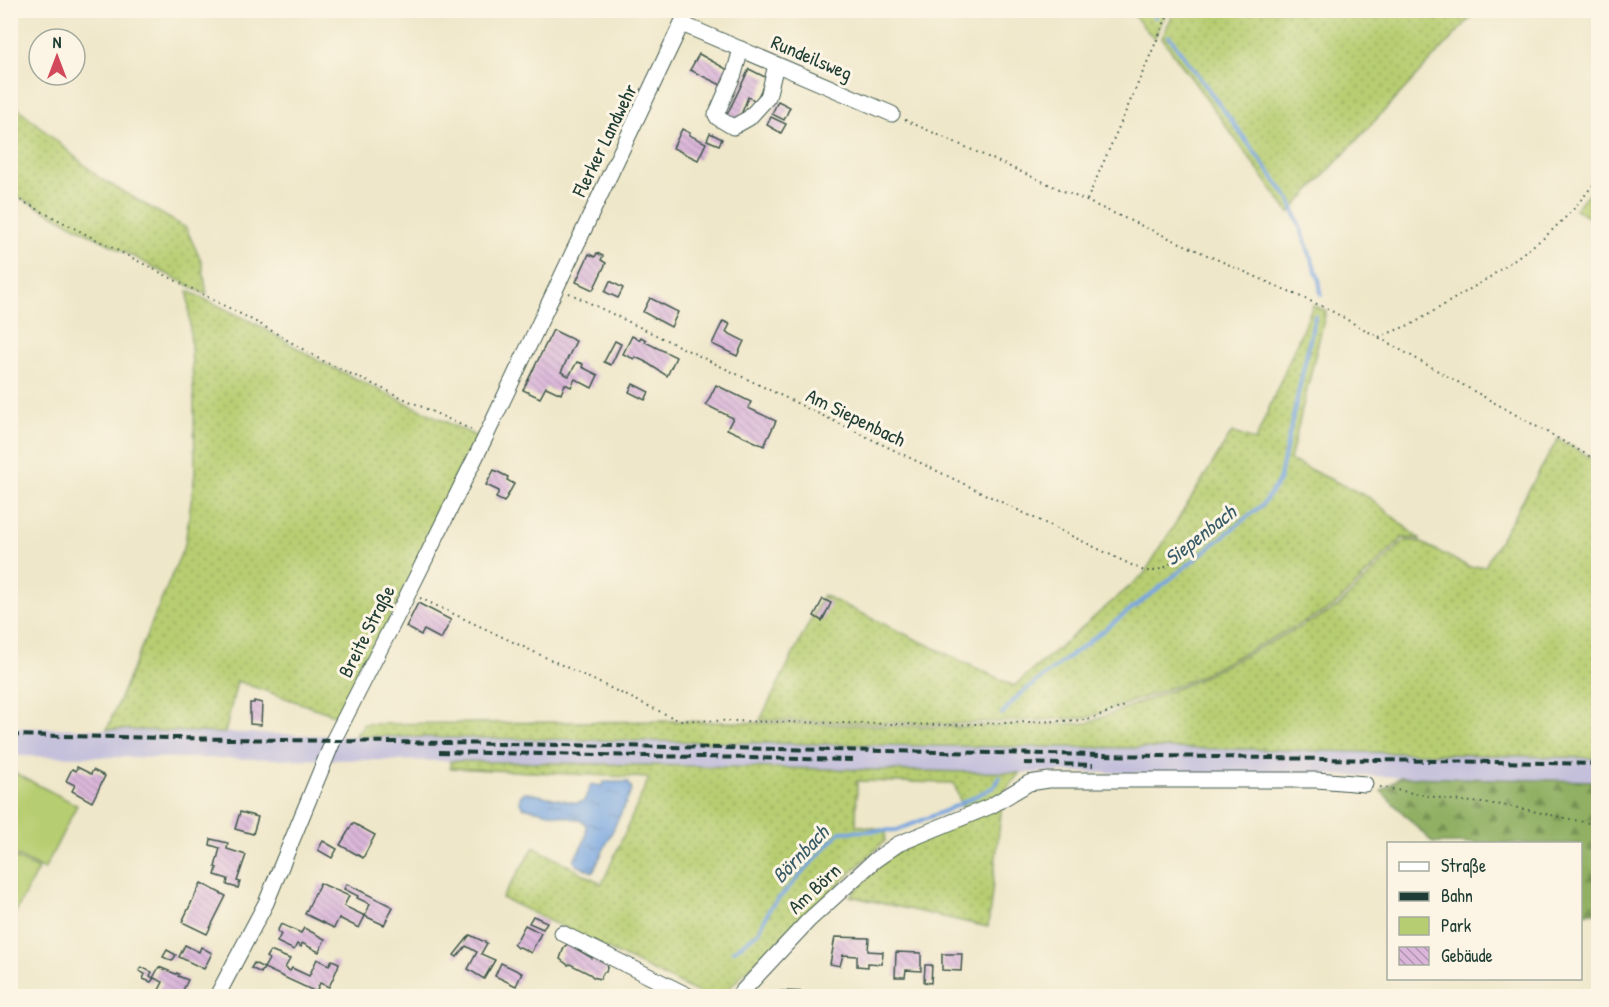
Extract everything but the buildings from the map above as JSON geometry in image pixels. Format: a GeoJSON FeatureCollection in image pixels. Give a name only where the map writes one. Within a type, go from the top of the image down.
{"type":"FeatureCollection","features":[{"type":"Feature","properties":{"kind":"street","name":"Rundeilsweg"},"geometry":{"type":"LineString","coordinates":[[685,17],[740,54],[892,114]]}},
{"type":"Feature","properties":{"kind":"street","name":"Flerker Landwehr"},"geometry":{"type":"LineString","coordinates":[[556,287],[685,17]]}},
{"type":"Feature","properties":{"kind":"street"},"geometry":{"type":"LineString","coordinates":[[740,54],[716,115],[733,127],[749,118],[768,98],[775,69]]}},
{"type":"Feature","properties":{"kind":"street","name":"Breite Straße"},"geometry":{"type":"LineString","coordinates":[[217,996],[266,903],[333,741],[485,438],[556,287]]}},
{"type":"Feature","properties":{"kind":"street","name":"Am Börn"},"geometry":{"type":"LineString","coordinates":[[738,996],[809,920],[875,860],[898,844],[991,806],[1029,783],[1049,780],[1317,780],[1365,784]]}},
{"type":"Feature","properties":{"kind":"street"},"geometry":{"type":"LineString","coordinates":[[562,933],[689,996]]}},
{"type":"Feature","properties":{"kind":"path"},"geometry":{"type":"LineString","coordinates":[[1087,200],[1170,10]]}},
{"type":"Feature","properties":{"kind":"path"},"geometry":{"type":"LineString","coordinates":[[892,114],[1328,309],[1599,461]]}},
{"type":"Feature","properties":{"kind":"path"},"geometry":{"type":"LineString","coordinates":[[1378,337],[1414,324],[1491,277],[1545,237],[1599,180]]}},
{"type":"Feature","properties":{"kind":"path"},"geometry":{"type":"LineString","coordinates":[[10,195],[260,324],[322,361],[463,425],[485,438]]}},
{"type":"Feature","properties":{"kind":"path","name":"Am Siepenbach"},"geometry":{"type":"LineString","coordinates":[[556,287],[1144,571],[1155,571],[1168,566],[1232,503]]}},
{"type":"Feature","properties":{"kind":"path"},"geometry":{"type":"LineString","coordinates":[[409,592],[678,720],[948,726],[1087,720],[1125,706]]}},
{"type":"Feature","properties":{"kind":"path"},"geometry":{"type":"LineString","coordinates":[[1365,784],[1451,800],[1504,805],[1599,825]]}},
{"type":"Feature","properties":{"kind":"shaded area"},"geometry":{"type":"Polygon","coordinates":[[[11,727],[355,736],[1242,749],[1598,758],[1598,781],[1319,775],[1020,773],[450,761],[11,756],[11,727]]]}},
{"type":"Feature","properties":{"kind":"green space"},"geometry":{"type":"Polygon","coordinates":[[[1174,10],[1477,11],[1289,213],[1162,38],[1174,10]]]}},
{"type":"Feature","properties":{"kind":"green space"},"geometry":{"type":"Polygon","coordinates":[[[1130,11],[1167,11],[1154,39],[1130,11]]]}},
{"type":"Feature","properties":{"kind":"green space"},"geometry":{"type":"Polygon","coordinates":[[[11,102],[101,179],[186,228],[202,263],[207,295],[11,193],[11,102]]]}},
{"type":"Feature","properties":{"kind":"green space"},"geometry":{"type":"Polygon","coordinates":[[[1598,182],[1598,223],[1575,209],[1598,182]]]}},
{"type":"Feature","properties":{"kind":"green space"},"geometry":{"type":"Polygon","coordinates":[[[188,291],[258,325],[321,362],[480,438],[340,717],[237,681],[225,733],[107,729],[185,544],[195,473],[188,291]]]}},
{"type":"Feature","properties":{"kind":"green space"},"geometry":{"type":"Polygon","coordinates":[[[1313,305],[1326,311],[1290,460],[1370,498],[1420,539],[1403,538],[1335,606],[1192,680],[1087,718],[949,724],[760,720],[823,595],[1014,686],[1144,574],[1232,432],[1255,441],[1313,305]]]}},
{"type":"Feature","properties":{"kind":"green space"},"geometry":{"type":"Polygon","coordinates":[[[1558,439],[1598,462],[1598,758],[1242,749],[355,736],[364,724],[677,721],[947,727],[1087,723],[1193,682],[1337,608],[1405,540],[1420,542],[1469,567],[1485,566],[1558,439]]]}},
{"type":"Feature","properties":{"kind":"green space"},"geometry":{"type":"Polygon","coordinates":[[[450,761],[1020,773],[1001,796],[963,810],[954,783],[857,781],[856,825],[886,830],[885,841],[722,996],[705,996],[502,898],[534,847],[602,884],[649,778],[450,768],[450,761]]]}},
{"type":"Feature","properties":{"kind":"green space"},"geometry":{"type":"Polygon","coordinates":[[[13,772],[77,805],[44,870],[11,853],[10,776],[13,772]]]}},
{"type":"Feature","properties":{"kind":"green space"},"geometry":{"type":"Polygon","coordinates":[[[1400,777],[1598,781],[1598,913],[1582,913],[1582,842],[1432,842],[1381,791],[1400,777]]]}},
{"type":"Feature","properties":{"kind":"green space"},"geometry":{"type":"Polygon","coordinates":[[[1002,804],[988,927],[850,896],[893,853],[1002,804]]]}},
{"type":"Feature","properties":{"kind":"green space"},"geometry":{"type":"Polygon","coordinates":[[[11,856],[38,869],[11,921],[11,856]]]}},
{"type":"Feature","properties":{"kind":"water"},"geometry":{"type":"Polygon","coordinates":[[[603,782],[628,782],[632,790],[593,872],[576,865],[574,859],[585,837],[585,823],[523,807],[520,803],[520,796],[525,792],[577,803],[584,801],[591,784],[602,786],[603,782]]]}},
{"type":"Feature","properties":{"kind":"waterway","name":"Siepenbach"},"geometry":{"type":"LineString","coordinates":[[1151,10],[1155,17]]}},
{"type":"Feature","properties":{"kind":"waterway","name":"Siepenbach"},"geometry":{"type":"LineString","coordinates":[[1169,36],[1290,200],[1319,279],[1321,294]]}},
{"type":"Feature","properties":{"kind":"waterway","name":"Siepenbach"},"geometry":{"type":"LineString","coordinates":[[1002,714],[1018,696],[1164,584],[1262,505],[1279,481],[1315,316]]}},
{"type":"Feature","properties":{"kind":"waterway","name":"Börnbach"},"geometry":{"type":"LineString","coordinates":[[733,951],[759,932],[770,908],[840,832],[897,830],[947,810],[994,787],[1000,777]]}},
{"type":"Feature","properties":{"kind":"railway"},"geometry":{"type":"LineString","coordinates":[[10,735],[1598,764]]}},
{"type":"Feature","properties":{"kind":"railway"},"geometry":{"type":"LineString","coordinates":[[439,752],[856,760]]}},
{"type":"Feature","properties":{"kind":"railway"},"geometry":{"type":"LineString","coordinates":[[1024,763],[1093,765]]}}]}
